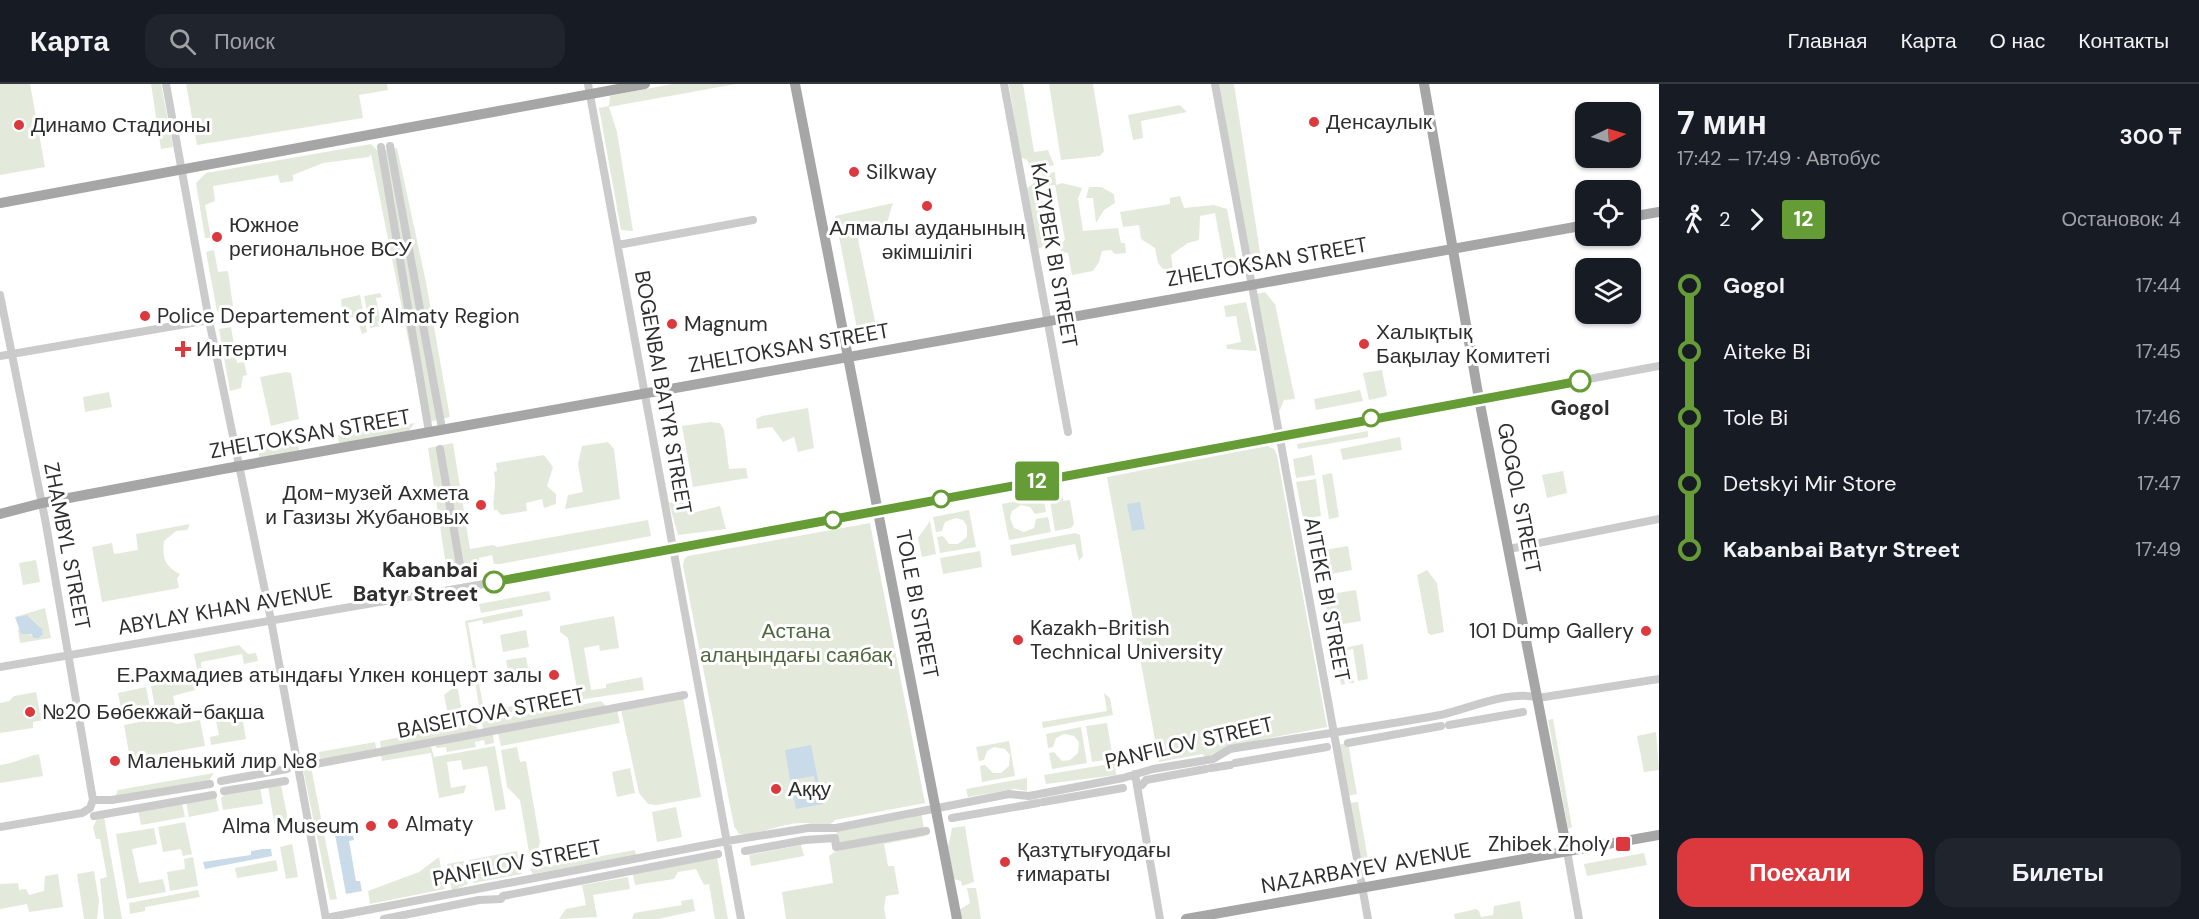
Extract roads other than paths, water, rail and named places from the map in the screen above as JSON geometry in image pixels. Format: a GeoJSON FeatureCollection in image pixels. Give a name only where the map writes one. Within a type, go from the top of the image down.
{"type":"FeatureCollection","features":[{"type":"Feature","properties":{"kind":"main road"},"geometry":{"type":"LineString","coordinates":[[0,203],[182,170],[589,89],[645,84]]}},
{"type":"Feature","properties":{"kind":"main road","name":"TOLE BI STREET"},"geometry":{"type":"LineString","coordinates":[[795,84],[957,919]]}},
{"type":"Feature","properties":{"kind":"main road","name":"GOGOL STREET"},"geometry":{"type":"LineString","coordinates":[[1424,84],[1479,399],[1542,698],[1567,851]]}},
{"type":"Feature","properties":{"kind":"main road"},"geometry":{"type":"LineString","coordinates":[[1641,215],[1659,212]]}},
{"type":"Feature","properties":{"kind":"main road","name":"ZHELTOKSAN STREET"},"geometry":{"type":"LineString","coordinates":[[0,514],[42,502],[1575,227]]}},
{"type":"Feature","properties":{"kind":"main road","name":"NAZARBAYEV AVENUE"},"geometry":{"type":"LineString","coordinates":[[1186,919],[1659,835]]}},
{"type":"Feature","properties":{"kind":"street"},"geometry":{"type":"LineString","coordinates":[[166,84],[209,320],[271,620],[326,918]]}},
{"type":"Feature","properties":{"kind":"street","name":"KAZYBEK BI STREET"},"geometry":{"type":"LineString","coordinates":[[1004,84],[1068,432]]}},
{"type":"Feature","properties":{"kind":"street"},"geometry":{"type":"LineString","coordinates":[[1215,84],[1251,285]]}},
{"type":"Feature","properties":{"kind":"street","name":"BOGENBAI BATYR STREET"},"geometry":{"type":"LineString","coordinates":[[589,89],[741,919]]}},
{"type":"Feature","properties":{"kind":"street"},"geometry":{"type":"LineString","coordinates":[[428,426],[385,147],[441,423]]}},
{"type":"Feature","properties":{"kind":"street"},"geometry":{"type":"LineString","coordinates":[[618,245],[753,220]]}},
{"type":"Feature","properties":{"kind":"street","name":"AITEKE BI STREET"},"geometry":{"type":"LineString","coordinates":[[1251,285],[1368,919]]}},
{"type":"Feature","properties":{"kind":"street","name":"ZHAMBYL STREET"},"geometry":{"type":"LineString","coordinates":[[0,295],[42,502],[93,803]]}},
{"type":"Feature","properties":{"kind":"street"},"geometry":{"type":"LineString","coordinates":[[0,356],[209,320]]}},
{"type":"Feature","properties":{"kind":"street","name":"ABYLAY KHAN AVENUE"},"geometry":{"type":"LineString","coordinates":[[0,667],[674,549],[1659,366]]}},
{"type":"Feature","properties":{"kind":"street"},"geometry":{"type":"LineString","coordinates":[[440,449],[461,571]]}},
{"type":"Feature","properties":{"kind":"street"},"geometry":{"type":"LineString","coordinates":[[1509,549],[1659,519]]}},
{"type":"Feature","properties":{"kind":"street","name":"PANFILOV STREET"},"geometry":{"type":"LineString","coordinates":[[326,918],[727,841],[808,828],[836,828],[1008,794],[1029,796],[1213,759],[1230,749],[1440,715],[1524,696],[1542,698],[1659,679]]}},
{"type":"Feature","properties":{"kind":"street","name":"BAISEITOVA STREET"},"geometry":{"type":"LineString","coordinates":[[304,766],[684,695]]}},
{"type":"Feature","properties":{"kind":"street"},"geometry":{"type":"LineString","coordinates":[[1348,743],[1523,712]]}},
{"type":"Feature","properties":{"kind":"street","name":"PANFILOV STREET"},"geometry":{"type":"LineString","coordinates":[[1142,785],[1146,780],[1328,747]]}},
{"type":"Feature","properties":{"kind":"street"},"geometry":{"type":"LineString","coordinates":[[0,827],[82,813],[93,803],[287,769]]}},
{"type":"Feature","properties":{"kind":"street"},"geometry":{"type":"LineString","coordinates":[[1135,774],[1160,919]]}},
{"type":"Feature","properties":{"kind":"street"},"geometry":{"type":"LineString","coordinates":[[221,781],[224,791]]}},
{"type":"Feature","properties":{"kind":"street"},"geometry":{"type":"LineString","coordinates":[[94,816],[213,795],[219,796],[224,791],[285,781]]}},
{"type":"Feature","properties":{"kind":"street"},"geometry":{"type":"LineString","coordinates":[[210,784],[209,790],[213,795]]}},
{"type":"Feature","properties":{"kind":"street","name":"PANFILOV STREET"},"geometry":{"type":"LineString","coordinates":[[952,818],[1123,788]]}},
{"type":"Feature","properties":{"kind":"street"},"geometry":{"type":"LineString","coordinates":[[745,851],[805,840],[835,838],[836,847],[926,831]]}},
{"type":"Feature","properties":{"kind":"street","name":"GOGOL STREET"},"geometry":{"type":"LineString","coordinates":[[1567,851],[1579,919]]}},
{"type":"Feature","properties":{"kind":"street","name":"PANFILOV STREET"},"geometry":{"type":"LineString","coordinates":[[384,919],[479,900],[501,899],[503,896],[718,854]]}},
{"type":"Feature","properties":{"kind":"water"},"geometry":{"type":"Polygon","coordinates":[[[1140,502],[1145,529],[1132,531],[1127,504],[1140,502]]]}},
{"type":"Feature","properties":{"kind":"water"},"geometry":{"type":"Polygon","coordinates":[[[27,615],[42,629],[43,634],[39,638],[34,638],[31,634],[21,634],[15,617],[27,615]]]}},
{"type":"Feature","properties":{"kind":"water"},"geometry":{"type":"Polygon","coordinates":[[[811,745],[823,804],[796,809],[792,787],[815,783],[814,776],[790,780],[785,750],[811,745]]]}},
{"type":"Feature","properties":{"kind":"water"},"geometry":{"type":"Polygon","coordinates":[[[351,826],[354,840],[349,841],[356,881],[360,881],[362,891],[346,894],[334,829],[351,826]]]}},
{"type":"Feature","properties":{"kind":"water"},"geometry":{"type":"Polygon","coordinates":[[[271,849],[272,856],[205,869],[203,862],[251,855],[251,851],[271,849]]]}},
{"type":"Feature","properties":{"kind":"place","name":"Денсаулык"},"geometry":{"type":"Point","coordinates":[1314,122]}},
{"type":"Feature","properties":{"kind":"place","name":"Динамо Стадионы"},"geometry":{"type":"Point","coordinates":[19,125]}},
{"type":"Feature","properties":{"kind":"place","name":"Silkway"},"geometry":{"type":"Point","coordinates":[854,172]}},
{"type":"Feature","properties":{"kind":"place","name":"Алмалы ауданының әкімшілігі"},"geometry":{"type":"Point","coordinates":[927,206]}},
{"type":"Feature","properties":{"kind":"place","name":"Южное региональное ВСУ"},"geometry":{"type":"Point","coordinates":[217,237]}},
{"type":"Feature","properties":{"kind":"place","name":"Police Departement of Almaty Region"},"geometry":{"type":"Point","coordinates":[145,316]}},
{"type":"Feature","properties":{"kind":"place","name":"Magnum"},"geometry":{"type":"Point","coordinates":[672,324]}},
{"type":"Feature","properties":{"kind":"place","name":"Халықтық Бақылау Комитеті"},"geometry":{"type":"Point","coordinates":[1364,344]}},
{"type":"Feature","properties":{"kind":"place","name":"Интертич"},"geometry":{"type":"Point","coordinates":[183,349]}},
{"type":"Feature","properties":{"kind":"place","name":"Gogol"},"geometry":{"type":"Point","coordinates":[1580,381]}},
{"type":"Feature","properties":{"kind":"place","name":"Дом-музей Ахмета и Газизы Жубановых"},"geometry":{"type":"Point","coordinates":[481,505]}},
{"type":"Feature","properties":{"kind":"place","name":"Kabanbai Batyr Street"},"geometry":{"type":"Point","coordinates":[494,582]}},
{"type":"Feature","properties":{"kind":"place","name":"101 Dump Gallery"},"geometry":{"type":"Point","coordinates":[1646,631]}},
{"type":"Feature","properties":{"kind":"place","name":"Kazakh-British Technical University"},"geometry":{"type":"Point","coordinates":[1018,640]}},
{"type":"Feature","properties":{"kind":"place","name":"Е.Рахмадиев атындағы Үлкен концерт залы"},"geometry":{"type":"Point","coordinates":[554,675]}},
{"type":"Feature","properties":{"kind":"place","name":"№20 Бөбекжай-бақша"},"geometry":{"type":"Point","coordinates":[30,712]}},
{"type":"Feature","properties":{"kind":"place","name":"Маленький лир №8"},"geometry":{"type":"Point","coordinates":[115,761]}},
{"type":"Feature","properties":{"kind":"place","name":"Аққу"},"geometry":{"type":"Point","coordinates":[776,789]}},
{"type":"Feature","properties":{"kind":"place","name":"Almaty"},"geometry":{"type":"Point","coordinates":[393,824]}},
{"type":"Feature","properties":{"kind":"place","name":"Alma Museum"},"geometry":{"type":"Point","coordinates":[371,826]}},
{"type":"Feature","properties":{"kind":"place","name":"Zhibek Zholy"},"geometry":{"type":"Point","coordinates":[1623,844]}},
{"type":"Feature","properties":{"kind":"place","name":"Қазтұтығуодағы ғимараты"},"geometry":{"type":"Point","coordinates":[1005,862]}},
{"type":"Feature","properties":{"kind":"park label","name":"Астана алаңындағы саябақ"},"geometry":{"type":"Point","coordinates":[796,643]}}]}
